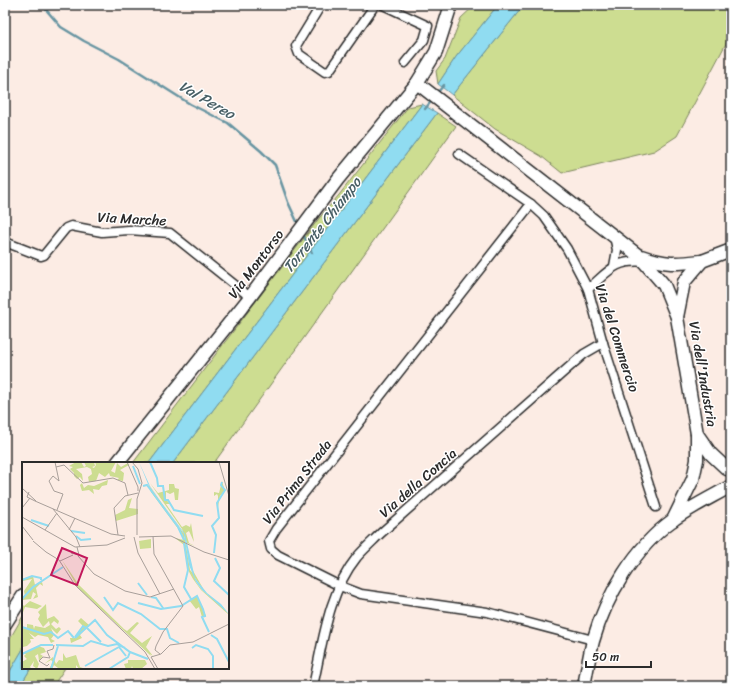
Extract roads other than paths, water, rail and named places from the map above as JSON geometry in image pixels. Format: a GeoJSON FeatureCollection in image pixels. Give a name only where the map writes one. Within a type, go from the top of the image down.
{"type":"FeatureCollection","features":[{"type":"Feature","properties":{"kind":"main road","name":"Via Montorso"},"geometry":{"type":"LineString","coordinates":[[118,462],[250,298],[338,179],[417,83],[436,52],[451,5]]}},
{"type":"Feature","properties":{"kind":"main road"},"geometry":{"type":"LineString","coordinates":[[417,83],[572,204],[614,234],[642,259],[664,285],[677,317]]}},
{"type":"Feature","properties":{"kind":"main road"},"geometry":{"type":"LineString","coordinates":[[642,259],[662,264],[678,264],[702,260],[731,250]]}},
{"type":"Feature","properties":{"kind":"main road","name":"Via dell'Industria"},"geometry":{"type":"LineString","coordinates":[[702,260],[684,282],[677,317],[697,434],[711,454],[727,469],[731,470]]}},
{"type":"Feature","properties":{"kind":"main road"},"geometry":{"type":"LineString","coordinates":[[673,520],[693,480],[697,460],[697,434]]}},
{"type":"Feature","properties":{"kind":"main road"},"geometry":{"type":"LineString","coordinates":[[584,686],[593,640],[614,588],[635,557],[651,539],[673,520],[731,486]]}},
{"type":"Feature","properties":{"kind":"main road"},"geometry":{"type":"LineString","coordinates":[[5,624],[22,598]]}},
{"type":"Feature","properties":{"kind":"street"},"geometry":{"type":"LineString","coordinates":[[321,5],[296,46],[299,54],[325,72],[329,71],[374,5]]}},
{"type":"Feature","properties":{"kind":"street"},"geometry":{"type":"LineString","coordinates":[[383,5],[428,26],[424,40],[405,63]]}},
{"type":"Feature","properties":{"kind":"street","name":"Via del Commercio"},"geometry":{"type":"LineString","coordinates":[[459,154],[531,204],[544,216],[567,250],[588,288],[603,343],[656,507]]}},
{"type":"Feature","properties":{"kind":"street","name":"Via Prima Strada"},"geometry":{"type":"LineString","coordinates":[[531,204],[281,522],[269,541],[271,549],[278,555],[340,586],[361,594],[487,612],[593,640]]}},
{"type":"Feature","properties":{"kind":"street","name":"Via Marche"},"geometry":{"type":"LineString","coordinates":[[5,242],[41,256],[44,255],[66,228],[71,226],[102,232],[129,230],[170,233],[250,298]]}},
{"type":"Feature","properties":{"kind":"street"},"geometry":{"type":"LineString","coordinates":[[614,234],[617,250],[614,266]]}},
{"type":"Feature","properties":{"kind":"street"},"geometry":{"type":"LineString","coordinates":[[588,288],[614,266],[642,259]]}},
{"type":"Feature","properties":{"kind":"street","name":"Via della Concia"},"geometry":{"type":"LineString","coordinates":[[313,686],[329,616],[340,586],[358,557],[381,533],[584,354],[603,343]]}},
{"type":"Feature","properties":{"kind":"water"},"geometry":{"type":"Polygon","coordinates":[[[498,5],[524,5],[452,95],[438,84],[456,57],[498,5]]]}},
{"type":"Feature","properties":{"kind":"water"},"geometry":{"type":"Polygon","coordinates":[[[422,104],[437,113],[174,462],[150,462],[422,104]]]}},
{"type":"Feature","properties":{"kind":"water"},"geometry":{"type":"Polygon","coordinates":[[[22,651],[22,669],[30,669],[20,686],[5,686],[5,680],[22,651]]]}},
{"type":"Feature","properties":{"kind":"waterway","name":"Val Pereo"},"geometry":{"type":"LineString","coordinates":[[42,5],[61,27],[119,59],[190,104],[228,123],[261,151],[275,165],[288,202],[299,226]]}},
{"type":"Feature","properties":{"kind":"waterway","name":"Torrente Chiampo"},"geometry":{"type":"LineString","coordinates":[[437,93],[444,85]]}},
{"type":"Feature","properties":{"kind":"waterway","name":"Torrente Chiampo"},"geometry":{"type":"LineString","coordinates":[[425,109],[433,99]]}},
{"type":"Feature","properties":{"kind":"waterway","name":"Val Pereo"},"geometry":{"type":"LineString","coordinates":[[302,232],[312,253]]}}]}
